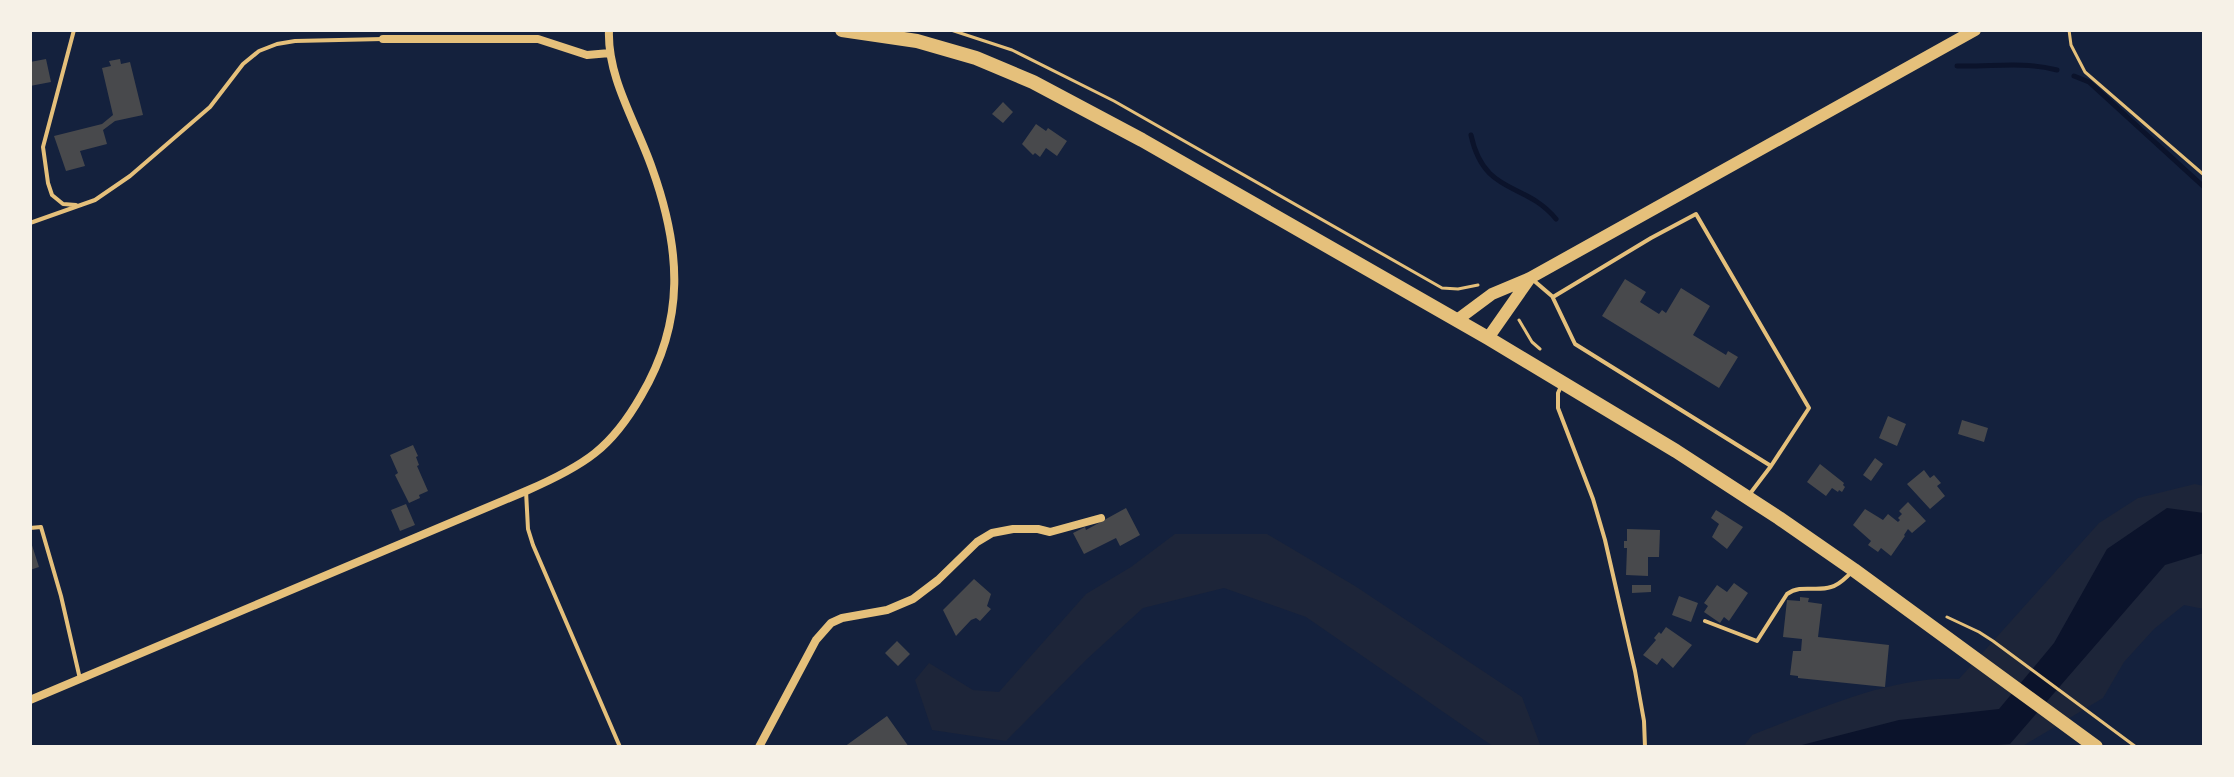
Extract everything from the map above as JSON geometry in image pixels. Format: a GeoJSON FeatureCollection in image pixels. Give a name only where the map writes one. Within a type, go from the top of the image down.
{"type":"FeatureCollection","features":[{"type":"Feature","properties":{"kind":"main road"},"geometry":{"type":"LineString","coordinates":[[842,30],[947,49],[1033,82],[1142,140],[1457,320],[1564,382],[1747,497],[1854,570],[2096,747]]}},
{"type":"Feature","properties":{"kind":"main road"},"geometry":{"type":"LineString","coordinates":[[1457,320],[1492,294],[1530,278],[1975,30]]}},
{"type":"Feature","properties":{"kind":"main road"},"geometry":{"type":"LineString","coordinates":[[1488,338],[1530,278]]}},
{"type":"Feature","properties":{"kind":"street"},"geometry":{"type":"LineString","coordinates":[[30,700],[526,491],[586,460],[606,443],[629,415],[650,381],[664,349],[671,325],[675,285],[666,213],[652,167],[621,91],[610,53],[609,30]]}},
{"type":"Feature","properties":{"kind":"street"},"geometry":{"type":"LineString","coordinates":[[383,39],[538,39],[587,55],[610,53]]}},
{"type":"Feature","properties":{"kind":"street"},"geometry":{"type":"LineString","coordinates":[[759,747],[816,640],[831,623],[887,610],[913,599],[925,592],[977,542],[992,533],[1013,529],[1050,532],[1101,518]]}},
{"type":"Feature","properties":{"kind":"lane"},"geometry":{"type":"LineString","coordinates":[[74,30],[43,147],[52,195],[63,204],[84,204]]}},
{"type":"Feature","properties":{"kind":"lane"},"geometry":{"type":"LineString","coordinates":[[30,223],[106,194],[130,176],[198,118],[224,92],[243,64],[259,51],[295,41],[383,39]]}},
{"type":"Feature","properties":{"kind":"lane"},"geometry":{"type":"LineString","coordinates":[[1553,297],[1696,214],[1809,408],[1747,497]]}},
{"type":"Feature","properties":{"kind":"lane"},"geometry":{"type":"LineString","coordinates":[[1530,278],[1553,297],[1575,344],[1771,466]]}},
{"type":"Feature","properties":{"kind":"lane"},"geometry":{"type":"LineString","coordinates":[[1564,382],[1558,393],[1558,408],[1593,499],[1605,540],[1635,671],[1644,721],[1645,747]]}},
{"type":"Feature","properties":{"kind":"lane"},"geometry":{"type":"LineString","coordinates":[[526,491],[528,529],[533,545],[620,747]]}},
{"type":"Feature","properties":{"kind":"lane"},"geometry":{"type":"LineString","coordinates":[[30,528],[41,527],[80,679]]}},
{"type":"Feature","properties":{"kind":"lane"},"geometry":{"type":"LineString","coordinates":[[1705,621],[1757,641],[1793,589],[1834,587],[1854,570]]}},
{"type":"Feature","properties":{"kind":"path"},"geometry":{"type":"LineString","coordinates":[[951,30],[1012,50],[1114,101],[1442,288],[1458,289],[1482,284]]}},
{"type":"Feature","properties":{"kind":"path"},"geometry":{"type":"LineString","coordinates":[[2069,30],[2071,45],[2085,72],[2204,175]]}},
{"type":"Feature","properties":{"kind":"path"},"geometry":{"type":"LineString","coordinates":[[2000,647],[2136,747]]}},
{"type":"Feature","properties":{"kind":"shaded area"},"geometry":{"type":"Polygon","coordinates":[[[2195,484],[2204,486],[2204,609],[2184,605],[2154,629],[2124,662],[2103,698],[2021,747],[1743,747],[1752,735],[1854,696],[1907,683],[1959,679],[2099,523],[2138,498],[2195,484]]]}},
{"type":"Feature","properties":{"kind":"shaded area"},"geometry":{"type":"Polygon","coordinates":[[[2167,508],[2204,513],[2204,553],[2165,565],[2010,744],[1972,747],[1794,747],[1899,720],[1999,709],[2054,643],[2107,549],[2167,508]]]}},
{"type":"Feature","properties":{"kind":"shaded area"},"geometry":{"type":"Polygon","coordinates":[[[1175,534],[1267,534],[1355,586],[1522,697],[1541,747],[1494,747],[1306,617],[1224,588],[1143,608],[1087,659],[1006,741],[932,730],[915,680],[929,663],[973,690],[999,692],[1086,594],[1131,567],[1175,534]]]}},
{"type":"Feature","properties":{"kind":"building"},"geometry":{"type":"Polygon","coordinates":[[[46,59],[51,82],[30,86],[30,62],[46,59]]]}},
{"type":"Feature","properties":{"kind":"building"},"geometry":{"type":"Polygon","coordinates":[[[120,59],[121,64],[130,62],[143,115],[115,121],[103,130],[107,144],[80,151],[85,166],[66,171],[54,136],[102,124],[113,115],[102,68],[111,66],[109,61],[120,59]]]}},
{"type":"Feature","properties":{"kind":"building"},"geometry":{"type":"Polygon","coordinates":[[[1003,102],[1013,112],[1003,123],[992,114],[1003,102]]]}},
{"type":"Feature","properties":{"kind":"building"},"geometry":{"type":"Polygon","coordinates":[[[1036,124],[1067,141],[1057,156],[1046,148],[1040,157],[1035,153],[1033,155],[1022,144],[1036,124]]]}},
{"type":"Feature","properties":{"kind":"building"},"geometry":{"type":"Polygon","coordinates":[[[1625,279],[1646,292],[1640,302],[1659,314],[1662,310],[1666,313],[1681,288],[1710,306],[1693,335],[1726,355],[1728,351],[1738,357],[1719,388],[1602,316],[1625,279]]]}},
{"type":"Feature","properties":{"kind":"building"},"geometry":{"type":"Polygon","coordinates":[[[1888,416],[1906,424],[1897,446],[1879,438],[1888,416]]]}},
{"type":"Feature","properties":{"kind":"building"},"geometry":{"type":"Polygon","coordinates":[[[1962,420],[1988,428],[1984,442],[1958,434],[1962,420]]]}},
{"type":"Feature","properties":{"kind":"building"},"geometry":{"type":"Polygon","coordinates":[[[413,445],[418,456],[417,466],[428,491],[409,503],[395,475],[398,473],[390,455],[413,445]]]}},
{"type":"Feature","properties":{"kind":"building"},"geometry":{"type":"Polygon","coordinates":[[[1875,458],[1883,464],[1871,481],[1863,475],[1875,458]]]}},
{"type":"Feature","properties":{"kind":"building"},"geometry":{"type":"Polygon","coordinates":[[[1820,464],[1844,483],[1842,492],[1832,488],[1826,496],[1807,482],[1820,464]]]}},
{"type":"Feature","properties":{"kind":"building"},"geometry":{"type":"Polygon","coordinates":[[[1924,470],[1930,478],[1934,475],[1941,483],[1937,486],[1945,496],[1930,509],[1907,484],[1924,470]]]}},
{"type":"Feature","properties":{"kind":"building"},"geometry":{"type":"Polygon","coordinates":[[[1908,502],[1926,521],[1912,533],[1908,529],[1891,556],[1881,548],[1878,552],[1868,545],[1871,541],[1853,525],[1865,509],[1883,520],[1888,514],[1898,522],[1902,514],[1899,511],[1908,502]]]}},
{"type":"Feature","properties":{"kind":"building"},"geometry":{"type":"Polygon","coordinates":[[[406,504],[415,525],[400,531],[391,510],[406,504]]]}},
{"type":"Feature","properties":{"kind":"building"},"geometry":{"type":"Polygon","coordinates":[[[1126,508],[1140,535],[1120,546],[1116,538],[1084,554],[1073,533],[1085,527],[1086,530],[1126,508]]]}},
{"type":"Feature","properties":{"kind":"building"},"geometry":{"type":"Polygon","coordinates":[[[1716,510],[1743,527],[1727,549],[1712,537],[1719,524],[1711,518],[1716,510]]]}},
{"type":"Feature","properties":{"kind":"building"},"geometry":{"type":"Polygon","coordinates":[[[1627,529],[1660,530],[1659,557],[1648,557],[1648,576],[1626,575],[1627,548],[1624,548],[1624,541],[1627,541],[1627,529]]]}},
{"type":"Feature","properties":{"kind":"building"},"geometry":{"type":"Polygon","coordinates":[[[30,539],[39,567],[30,570],[30,539]]]}},
{"type":"Feature","properties":{"kind":"building"},"geometry":{"type":"Polygon","coordinates":[[[974,579],[991,594],[987,606],[991,609],[980,621],[976,618],[971,620],[956,636],[943,610],[974,579]]]}},
{"type":"Feature","properties":{"kind":"building"},"geometry":{"type":"Polygon","coordinates":[[[1734,583],[1748,593],[1729,621],[1724,617],[1720,623],[1704,612],[1708,606],[1704,603],[1717,585],[1727,592],[1734,583]]]}},
{"type":"Feature","properties":{"kind":"building"},"geometry":{"type":"Polygon","coordinates":[[[1632,585],[1651,585],[1651,592],[1632,593],[1632,585]]]}},
{"type":"Feature","properties":{"kind":"building"},"geometry":{"type":"Polygon","coordinates":[[[1679,596],[1698,603],[1691,622],[1672,615],[1679,596]]]}},
{"type":"Feature","properties":{"kind":"building"},"geometry":{"type":"Polygon","coordinates":[[[1800,597],[1822,604],[1818,637],[1889,645],[1885,687],[1790,675],[1793,651],[1801,651],[1802,639],[1783,637],[1787,600],[1800,601],[1800,597]]]}},
{"type":"Feature","properties":{"kind":"building"},"geometry":{"type":"Polygon","coordinates":[[[1666,627],[1692,645],[1673,668],[1662,658],[1657,665],[1643,655],[1666,627]]]}},
{"type":"Feature","properties":{"kind":"building"},"geometry":{"type":"Polygon","coordinates":[[[897,641],[910,654],[898,666],[885,653],[897,641]]]}},
{"type":"Feature","properties":{"kind":"building"},"geometry":{"type":"Polygon","coordinates":[[[887,716],[909,747],[844,747],[887,716]]]}},
{"type":"Feature","properties":{"kind":"waterway"},"geometry":{"type":"LineString","coordinates":[[1957,66],[2019,65],[2057,70]]}},
{"type":"Feature","properties":{"kind":"waterway"},"geometry":{"type":"LineString","coordinates":[[2074,76],[2089,82],[2204,187]]}},
{"type":"Feature","properties":{"kind":"waterway"},"geometry":{"type":"LineString","coordinates":[[1471,135],[1485,169],[1544,207],[1556,219]]}}]}
